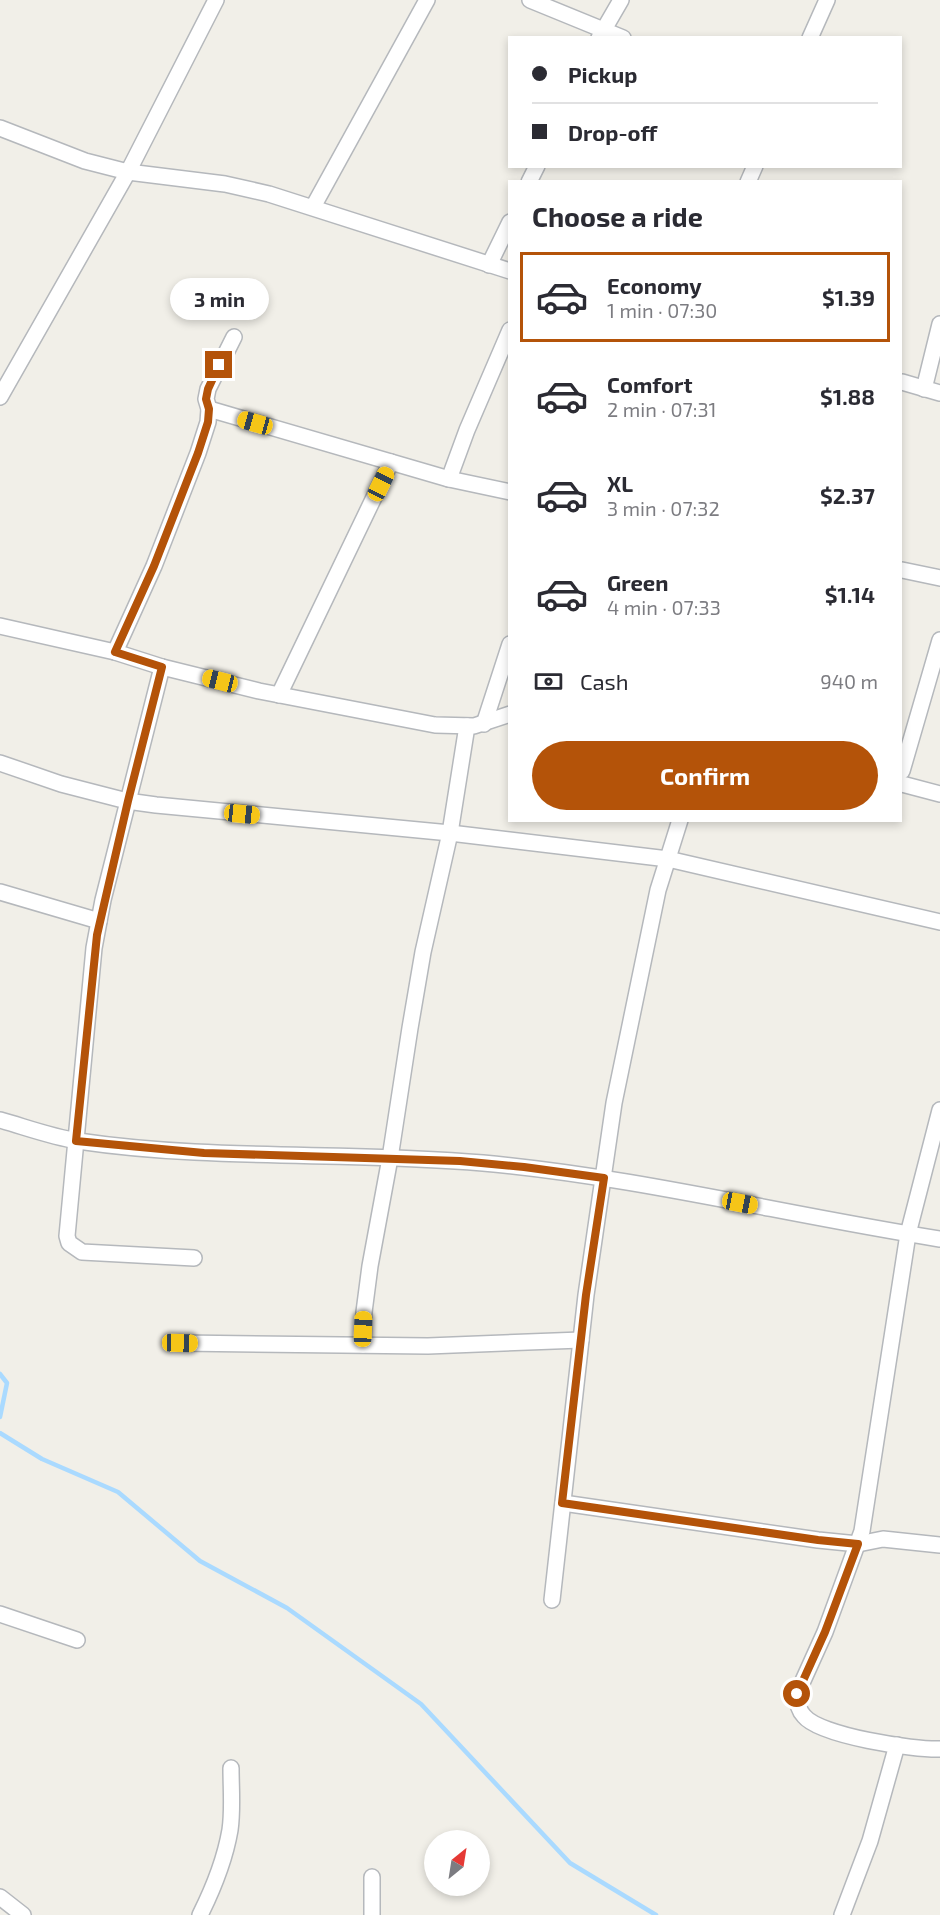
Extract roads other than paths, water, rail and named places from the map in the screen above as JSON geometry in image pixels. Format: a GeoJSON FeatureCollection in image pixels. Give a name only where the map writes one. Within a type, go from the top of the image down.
{"type":"FeatureCollection","features":[{"type":"Feature","properties":{"kind":"street"},"geometry":{"type":"LineString","coordinates":[[0,397],[128,172],[216,0]]}},
{"type":"Feature","properties":{"kind":"street"},"geometry":{"type":"LineString","coordinates":[[313,207],[427,0]]}},
{"type":"Feature","properties":{"kind":"street"},"geometry":{"type":"LineString","coordinates":[[530,0],[601,33],[621,0]]}},
{"type":"Feature","properties":{"kind":"street"},"geometry":{"type":"LineString","coordinates":[[811,36],[827,0]]}},
{"type":"Feature","properties":{"kind":"street"},"geometry":{"type":"LineString","coordinates":[[0,128],[85,161],[128,172],[225,184],[269,194],[508,270]]}},
{"type":"Feature","properties":{"kind":"street"},"geometry":{"type":"LineString","coordinates":[[489,265],[508,226]]}},
{"type":"Feature","properties":{"kind":"street"},"geometry":{"type":"LineString","coordinates":[[924,389],[940,324]]}},
{"type":"Feature","properties":{"kind":"street"},"geometry":{"type":"LineString","coordinates":[[449,479],[467,430],[508,335]]}},
{"type":"Feature","properties":{"kind":"street"},"geometry":{"type":"LineString","coordinates":[[115,652],[178,508],[208,422],[209,409],[206,399],[208,389],[234,337]]}},
{"type":"Feature","properties":{"kind":"street"},"geometry":{"type":"LineString","coordinates":[[902,382],[940,393]]}},
{"type":"Feature","properties":{"kind":"street"},"geometry":{"type":"LineString","coordinates":[[209,409],[449,479],[508,492]]}},
{"type":"Feature","properties":{"kind":"street"},"geometry":{"type":"LineString","coordinates":[[279,695],[391,462]]}},
{"type":"Feature","properties":{"kind":"street"},"geometry":{"type":"LineString","coordinates":[[902,570],[940,578]]}},
{"type":"Feature","properties":{"kind":"street"},"geometry":{"type":"LineString","coordinates":[[0,626],[115,652],[162,667],[279,695],[435,725],[484,724],[508,715]]}},
{"type":"Feature","properties":{"kind":"street"},"geometry":{"type":"LineString","coordinates":[[902,771],[940,640]]}},
{"type":"Feature","properties":{"kind":"street"},"geometry":{"type":"LineString","coordinates":[[484,724],[508,651]]}},
{"type":"Feature","properties":{"kind":"street"},"geometry":{"type":"LineString","coordinates":[[162,667],[94,948],[67,1236],[69,1243],[82,1252],[194,1258]]}},
{"type":"Feature","properties":{"kind":"street"},"geometry":{"type":"LineString","coordinates":[[363,1345],[368,1278],[423,952],[450,833],[467,726]]}},
{"type":"Feature","properties":{"kind":"street"},"geometry":{"type":"LineString","coordinates":[[0,763],[61,784],[128,801],[450,833],[668,859],[940,922]]}},
{"type":"Feature","properties":{"kind":"street"},"geometry":{"type":"LineString","coordinates":[[902,784],[940,794]]}},
{"type":"Feature","properties":{"kind":"street"},"geometry":{"type":"LineString","coordinates":[[552,1600],[581,1340],[614,1103],[658,890],[679,822]]}},
{"type":"Feature","properties":{"kind":"street"},"geometry":{"type":"LineString","coordinates":[[0,892],[99,921]]}},
{"type":"Feature","properties":{"kind":"street"},"geometry":{"type":"LineString","coordinates":[[940,1110],[908,1234],[867,1503],[858,1544],[825,1632],[797,1694],[797,1704],[803,1716],[828,1731],[897,1745],[940,1749]]}},
{"type":"Feature","properties":{"kind":"street"},"geometry":{"type":"LineString","coordinates":[[0,1120],[76,1141],[190,1152],[390,1158],[514,1166],[604,1178],[940,1239]]}},
{"type":"Feature","properties":{"kind":"street"},"geometry":{"type":"LineString","coordinates":[[180,1343],[428,1346],[581,1340]]}},
{"type":"Feature","properties":{"kind":"street"},"geometry":{"type":"LineString","coordinates":[[562,1503],[818,1540],[858,1544],[884,1539],[940,1545]]}},
{"type":"Feature","properties":{"kind":"street"},"geometry":{"type":"LineString","coordinates":[[0,1614],[77,1640]]}},
{"type":"Feature","properties":{"kind":"street"},"geometry":{"type":"LineString","coordinates":[[842,1915],[870,1841],[897,1745]]}},
{"type":"Feature","properties":{"kind":"street"},"geometry":{"type":"LineString","coordinates":[[200,1915],[214,1884],[230,1829],[231,1768]]}},
{"type":"Feature","properties":{"kind":"street"},"geometry":{"type":"LineString","coordinates":[[372,1877],[372,1915]]}},
{"type":"Feature","properties":{"kind":"street"},"geometry":{"type":"LineString","coordinates":[[0,1897],[23,1915]]}},
{"type":"Feature","properties":{"kind":"waterway"},"geometry":{"type":"LineString","coordinates":[[0,1374],[7,1383],[0,1417]]}},
{"type":"Feature","properties":{"kind":"waterway"},"geometry":{"type":"LineString","coordinates":[[0,1433],[42,1459],[118,1492],[200,1561],[287,1608],[421,1704],[570,1863],[656,1915]]}}]}
